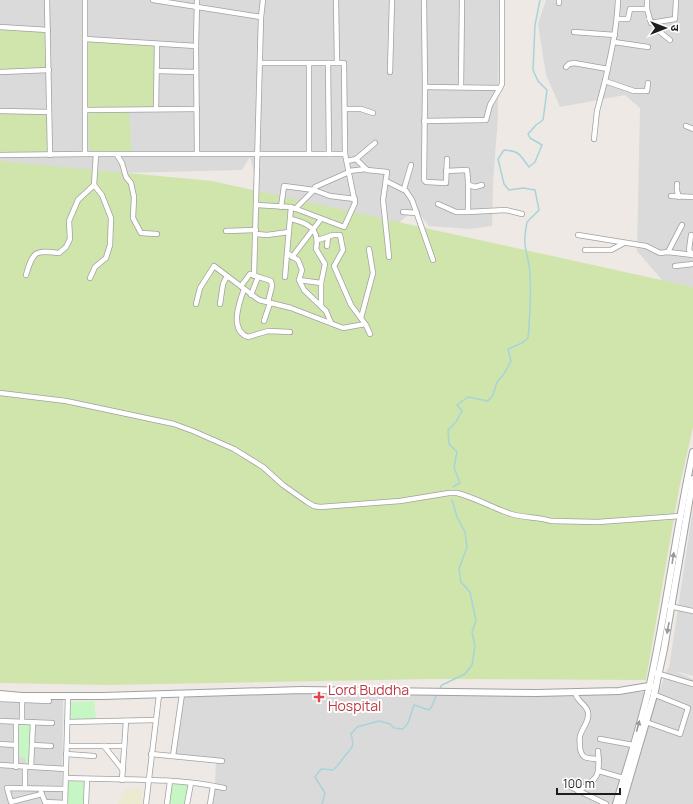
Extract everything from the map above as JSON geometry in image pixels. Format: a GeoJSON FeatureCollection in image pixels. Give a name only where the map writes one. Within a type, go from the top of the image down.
{"type":"FeatureCollection","features":[{"type":"Feature","properties":{"kind":"street"},"geometry":{"type":"LineString","coordinates":[[47,0],[50,155]]}},
{"type":"Feature","properties":{"kind":"street"},"geometry":{"type":"LineString","coordinates":[[85,0],[85,154]]}},
{"type":"Feature","properties":{"kind":"street"},"geometry":{"type":"LineString","coordinates":[[153,0],[261,17]]}},
{"type":"Feature","properties":{"kind":"street"},"geometry":{"type":"LineString","coordinates":[[197,0],[197,154]]}},
{"type":"Feature","properties":{"kind":"street"},"geometry":{"type":"LineString","coordinates":[[251,294],[256,276],[256,205],[259,141],[261,17],[263,0]]}},
{"type":"Feature","properties":{"kind":"street"},"geometry":{"type":"LineString","coordinates":[[336,0],[337,63]]}},
{"type":"Feature","properties":{"kind":"street"},"geometry":{"type":"LineString","coordinates":[[390,72],[392,0]]}},
{"type":"Feature","properties":{"kind":"street"},"geometry":{"type":"LineString","coordinates":[[424,0],[424,180],[426,182],[446,183],[447,159]]}},
{"type":"Feature","properties":{"kind":"street"},"geometry":{"type":"LineString","coordinates":[[461,87],[462,0]]}},
{"type":"Feature","properties":{"kind":"street"},"geometry":{"type":"LineString","coordinates":[[424,122],[486,120],[490,105],[502,84],[502,0]]}},
{"type":"Feature","properties":{"kind":"street"},"geometry":{"type":"LineString","coordinates":[[594,139],[597,108],[608,69],[618,19],[618,0]]}},
{"type":"Feature","properties":{"kind":"street"},"geometry":{"type":"LineString","coordinates":[[647,0],[647,9],[651,23],[676,19],[676,0]]}},
{"type":"Feature","properties":{"kind":"street"},"geometry":{"type":"LineString","coordinates":[[618,19],[628,19],[630,8],[647,9]]}},
{"type":"Feature","properties":{"kind":"street"},"geometry":{"type":"LineString","coordinates":[[656,22],[660,32],[670,40]]}},
{"type":"Feature","properties":{"kind":"street"},"geometry":{"type":"LineString","coordinates":[[0,27],[48,30]]}},
{"type":"Feature","properties":{"kind":"street"},"geometry":{"type":"LineString","coordinates":[[574,32],[615,35]]}},
{"type":"Feature","properties":{"kind":"street"},"geometry":{"type":"LineString","coordinates":[[85,39],[196,46]]}},
{"type":"Feature","properties":{"kind":"street"},"geometry":{"type":"LineString","coordinates":[[614,42],[648,47]]}},
{"type":"Feature","properties":{"kind":"street"},"geometry":{"type":"LineString","coordinates":[[156,109],[157,44]]}},
{"type":"Feature","properties":{"kind":"street"},"geometry":{"type":"LineString","coordinates":[[260,63],[344,63],[345,154],[355,203],[340,236],[343,250],[334,266],[351,305],[365,324],[370,334]]}},
{"type":"Feature","properties":{"kind":"street"},"geometry":{"type":"LineString","coordinates":[[308,154],[309,63]]}},
{"type":"Feature","properties":{"kind":"street"},"geometry":{"type":"LineString","coordinates":[[328,63],[329,154]]}},
{"type":"Feature","properties":{"kind":"street"},"geometry":{"type":"LineString","coordinates":[[566,67],[569,64],[574,63],[608,69]]}},
{"type":"Feature","properties":{"kind":"street"},"geometry":{"type":"LineString","coordinates":[[0,72],[49,70]]}},
{"type":"Feature","properties":{"kind":"street"},"geometry":{"type":"LineString","coordinates":[[156,71],[196,72]]}},
{"type":"Feature","properties":{"kind":"street"},"geometry":{"type":"LineString","coordinates":[[605,81],[634,91],[647,91],[648,83]]}},
{"type":"Feature","properties":{"kind":"street"},"geometry":{"type":"LineString","coordinates":[[425,87],[500,88]]}},
{"type":"Feature","properties":{"kind":"street"},"geometry":{"type":"LineString","coordinates":[[86,110],[197,109]]}},
{"type":"Feature","properties":{"kind":"street"},"geometry":{"type":"LineString","coordinates":[[345,109],[361,109],[373,113]]}},
{"type":"Feature","properties":{"kind":"street"},"geometry":{"type":"LineString","coordinates":[[0,111],[49,112]]}},
{"type":"Feature","properties":{"kind":"street"},"geometry":{"type":"LineString","coordinates":[[686,126],[693,129]]}},
{"type":"Feature","properties":{"kind":"street"},"geometry":{"type":"LineString","coordinates":[[250,154],[259,141]]}},
{"type":"Feature","properties":{"kind":"street"},"geometry":{"type":"LineString","coordinates":[[347,161],[356,159],[375,143]]}},
{"type":"Feature","properties":{"kind":"street"},"geometry":{"type":"LineString","coordinates":[[90,278],[95,268],[106,258],[110,245],[111,218],[102,195],[94,185],[96,154]]}},
{"type":"Feature","properties":{"kind":"street"},"geometry":{"type":"LineString","coordinates":[[0,155],[345,154]]}},
{"type":"Feature","properties":{"kind":"street"},"geometry":{"type":"LineString","coordinates":[[117,155],[122,163],[126,177],[131,183],[134,197],[133,218],[141,233],[157,234]]}},
{"type":"Feature","properties":{"kind":"street"},"geometry":{"type":"LineString","coordinates":[[356,159],[366,169]]}},
{"type":"Feature","properties":{"kind":"street"},"geometry":{"type":"LineString","coordinates":[[404,189],[411,164]]}},
{"type":"Feature","properties":{"kind":"street"},"geometry":{"type":"LineString","coordinates":[[285,277],[289,232],[293,208],[314,190],[315,187],[349,172],[366,169],[387,171],[383,200],[389,256]]}},
{"type":"Feature","properties":{"kind":"street"},"geometry":{"type":"LineString","coordinates":[[446,171],[467,170],[469,185],[468,212]]}},
{"type":"Feature","properties":{"kind":"street"},"geometry":{"type":"LineString","coordinates":[[386,181],[404,189],[408,193],[417,213],[433,260]]}},
{"type":"Feature","properties":{"kind":"street"},"geometry":{"type":"LineString","coordinates":[[678,184],[677,191],[679,196]]}},
{"type":"Feature","properties":{"kind":"street"},"geometry":{"type":"LineString","coordinates":[[26,275],[30,261],[37,253],[41,251],[59,253],[66,247],[70,238],[69,221],[78,200],[94,185]]}},
{"type":"Feature","properties":{"kind":"street"},"geometry":{"type":"LineString","coordinates":[[469,185],[475,187],[482,185]]}},
{"type":"Feature","properties":{"kind":"street"},"geometry":{"type":"LineString","coordinates":[[281,207],[284,186],[314,190],[330,196],[354,199]]}},
{"type":"Feature","properties":{"kind":"street"},"geometry":{"type":"LineString","coordinates":[[671,196],[693,197]]}},
{"type":"Feature","properties":{"kind":"street"},"geometry":{"type":"LineString","coordinates":[[438,204],[456,212],[506,210],[522,214]]}},
{"type":"Feature","properties":{"kind":"street"},"geometry":{"type":"LineString","coordinates":[[256,205],[293,208],[344,228]]}},
{"type":"Feature","properties":{"kind":"street"},"geometry":{"type":"LineString","coordinates":[[403,212],[417,213]]}},
{"type":"Feature","properties":{"kind":"street"},"geometry":{"type":"LineString","coordinates":[[291,218],[305,223],[315,232],[318,240],[316,249],[325,264],[321,283],[321,306]]}},
{"type":"Feature","properties":{"kind":"street"},"geometry":{"type":"LineString","coordinates":[[292,257],[320,218]]}},
{"type":"Feature","properties":{"kind":"street"},"geometry":{"type":"LineString","coordinates":[[668,252],[682,225]]}},
{"type":"Feature","properties":{"kind":"street"},"geometry":{"type":"LineString","coordinates":[[226,231],[256,232],[267,236],[289,232]]}},
{"type":"Feature","properties":{"kind":"street"},"geometry":{"type":"LineString","coordinates":[[318,240],[333,235],[340,236]]}},
{"type":"Feature","properties":{"kind":"street"},"geometry":{"type":"LineString","coordinates":[[578,235],[646,246],[660,253],[668,252],[693,256]]}},
{"type":"Feature","properties":{"kind":"street"},"geometry":{"type":"LineString","coordinates":[[675,266],[692,264],[693,256],[689,250],[691,235]]}},
{"type":"Feature","properties":{"kind":"street"},"geometry":{"type":"LineString","coordinates":[[327,246],[328,237]]}},
{"type":"Feature","properties":{"kind":"street"},"geometry":{"type":"LineString","coordinates":[[585,250],[611,250],[624,242]]}},
{"type":"Feature","properties":{"kind":"street"},"geometry":{"type":"LineString","coordinates":[[361,318],[373,273],[369,249]]}},
{"type":"Feature","properties":{"kind":"street"},"geometry":{"type":"LineString","coordinates":[[287,253],[298,260],[302,270],[299,280],[304,290],[326,312],[331,323]]}},
{"type":"Feature","properties":{"kind":"street"},"geometry":{"type":"LineString","coordinates":[[196,304],[200,288],[214,266],[259,300],[291,308],[343,328],[365,324]]}},
{"type":"Feature","properties":{"kind":"street"},"geometry":{"type":"LineString","coordinates":[[264,321],[272,282],[249,275],[242,288],[237,319],[238,327],[242,334],[248,337],[268,331],[290,332]]}},
{"type":"Feature","properties":{"kind":"street"},"geometry":{"type":"LineString","coordinates":[[220,304],[222,284],[227,276]]}},
{"type":"Feature","properties":{"kind":"street"},"geometry":{"type":"LineString","coordinates":[[299,280],[321,283]]}},
{"type":"Feature","properties":{"kind":"street"},"geometry":{"type":"LineString","coordinates":[[0,393],[66,400],[174,424],[216,440],[234,449],[263,467],[283,485],[314,506],[324,508],[400,501],[457,493],[511,514],[526,518],[547,519],[551,521],[598,522],[680,516]]}},
{"type":"Feature","properties":{"kind":"street"},"geometry":{"type":"LineString","coordinates":[[669,605],[680,516],[693,452]]}},
{"type":"Feature","properties":{"kind":"street"},"geometry":{"type":"LineString","coordinates":[[622,804],[646,722],[693,479]]}},
{"type":"Feature","properties":{"kind":"street"},"geometry":{"type":"LineString","coordinates":[[669,605],[693,611]]}},
{"type":"Feature","properties":{"kind":"street"},"geometry":{"type":"LineString","coordinates":[[655,673],[693,684]]}},
{"type":"Feature","properties":{"kind":"street"},"geometry":{"type":"LineString","coordinates":[[0,699],[301,690],[574,692],[652,690],[688,708],[680,734],[646,722]]}},
{"type":"Feature","properties":{"kind":"street"},"geometry":{"type":"LineString","coordinates":[[616,804],[633,745],[652,690]]}},
{"type":"Feature","properties":{"kind":"street"},"geometry":{"type":"LineString","coordinates":[[574,692],[577,699],[585,707],[589,715],[579,741],[582,756],[585,758],[599,760]]}},
{"type":"Feature","properties":{"kind":"street"},"geometry":{"type":"LineString","coordinates":[[0,694],[49,701]]}},
{"type":"Feature","properties":{"kind":"street"},"geometry":{"type":"LineString","coordinates":[[173,756],[182,694]]}},
{"type":"Feature","properties":{"kind":"street"},"geometry":{"type":"LineString","coordinates":[[146,804],[159,695]]}},
{"type":"Feature","properties":{"kind":"street"},"geometry":{"type":"LineString","coordinates":[[40,788],[45,802],[65,803],[68,696]]}},
{"type":"Feature","properties":{"kind":"street"},"geometry":{"type":"LineString","coordinates":[[22,698],[22,722]]}},
{"type":"Feature","properties":{"kind":"street"},"geometry":{"type":"LineString","coordinates":[[67,722],[155,720]]}},
{"type":"Feature","properties":{"kind":"street"},"geometry":{"type":"LineString","coordinates":[[0,721],[52,723]]}},
{"type":"Feature","properties":{"kind":"street"},"geometry":{"type":"LineString","coordinates":[[122,780],[126,721]]}},
{"type":"Feature","properties":{"kind":"street"},"geometry":{"type":"LineString","coordinates":[[16,722],[16,767]]}},
{"type":"Feature","properties":{"kind":"street"},"geometry":{"type":"LineString","coordinates":[[32,767],[33,722]]}},
{"type":"Feature","properties":{"kind":"street"},"geometry":{"type":"LineString","coordinates":[[600,739],[633,745]]}},
{"type":"Feature","properties":{"kind":"street"},"geometry":{"type":"LineString","coordinates":[[0,744],[16,745]]}},
{"type":"Feature","properties":{"kind":"street"},"geometry":{"type":"LineString","coordinates":[[32,745],[51,746]]}},
{"type":"Feature","properties":{"kind":"street"},"geometry":{"type":"LineString","coordinates":[[67,746],[124,746]]}},
{"type":"Feature","properties":{"kind":"street"},"geometry":{"type":"LineString","coordinates":[[104,746],[123,770]]}},
{"type":"Feature","properties":{"kind":"street"},"geometry":{"type":"LineString","coordinates":[[578,791],[594,781],[599,771],[598,751]]}},
{"type":"Feature","properties":{"kind":"street"},"geometry":{"type":"LineString","coordinates":[[66,754],[94,756]]}},
{"type":"Feature","properties":{"kind":"street"},"geometry":{"type":"LineString","coordinates":[[151,754],[222,761]]}},
{"type":"Feature","properties":{"kind":"street"},"geometry":{"type":"LineString","coordinates":[[0,765],[66,769]]}},
{"type":"Feature","properties":{"kind":"street"},"geometry":{"type":"LineString","coordinates":[[25,767],[25,787]]}},
{"type":"Feature","properties":{"kind":"street"},"geometry":{"type":"LineString","coordinates":[[599,771],[623,778]]}},
{"type":"Feature","properties":{"kind":"street"},"geometry":{"type":"LineString","coordinates":[[66,778],[122,780],[150,779],[224,788]]}},
{"type":"Feature","properties":{"kind":"street"},"geometry":{"type":"LineString","coordinates":[[86,804],[87,779]]}},
{"type":"Feature","properties":{"kind":"street"},"geometry":{"type":"LineString","coordinates":[[167,804],[170,781]]}},
{"type":"Feature","properties":{"kind":"street"},"geometry":{"type":"LineString","coordinates":[[187,804],[191,783]]}},
{"type":"Feature","properties":{"kind":"street"},"geometry":{"type":"LineString","coordinates":[[210,804],[213,786]]}},
{"type":"Feature","properties":{"kind":"street"},"geometry":{"type":"LineString","coordinates":[[42,794],[11,802],[7,788],[25,787],[66,789]]}},
{"type":"Feature","properties":{"kind":"street"},"geometry":{"type":"LineString","coordinates":[[571,787],[606,804]]}},
{"type":"Feature","properties":{"kind":"shaded area"},"geometry":{"type":"Polygon","coordinates":[[[0,0],[499,0],[498,117],[493,182],[492,226],[470,229],[429,226],[415,208],[369,251],[250,262],[254,173],[250,157],[242,170],[0,176],[0,0]]]}},
{"type":"Feature","properties":{"kind":"shaded area"},"geometry":{"type":"Polygon","coordinates":[[[546,0],[693,0],[693,287],[663,281],[637,251],[640,108],[625,95],[560,107],[546,75],[538,24],[546,0]]]}},
{"type":"Feature","properties":{"kind":"shaded area"},"geometry":{"type":"Polygon","coordinates":[[[693,508],[693,676],[675,671],[693,679],[693,804],[210,804],[215,785],[216,761],[173,756],[182,694],[647,692],[617,800],[669,668],[693,508]]]}},
{"type":"Feature","properties":{"kind":"shaded area"},"geometry":{"type":"Polygon","coordinates":[[[63,695],[62,804],[0,804],[0,698],[63,695]]]}},
{"type":"Feature","properties":{"kind":"shaded area"},"geometry":{"type":"Polygon","coordinates":[[[141,788],[142,804],[118,804],[125,789],[141,788]]]}},
{"type":"Feature","properties":{"kind":"green space"},"geometry":{"type":"Polygon","coordinates":[[[0,28],[46,31],[46,68],[0,70],[0,28]]]}},
{"type":"Feature","properties":{"kind":"green space"},"geometry":{"type":"Polygon","coordinates":[[[87,40],[154,45],[156,108],[88,108],[87,40]]]}},
{"type":"Feature","properties":{"kind":"green space"},"geometry":{"type":"Polygon","coordinates":[[[0,112],[47,112],[47,153],[0,153],[0,112]]]}},
{"type":"Feature","properties":{"kind":"green space"},"geometry":{"type":"Polygon","coordinates":[[[88,112],[129,112],[132,153],[89,153],[88,112]]]}},
{"type":"Feature","properties":{"kind":"green space"},"geometry":{"type":"Polygon","coordinates":[[[0,161],[212,181],[693,287],[693,427],[679,489],[646,680],[433,679],[109,685],[0,683],[0,161]]]}},
{"type":"Feature","properties":{"kind":"green space"},"geometry":{"type":"Polygon","coordinates":[[[94,701],[96,719],[70,720],[71,702],[94,701]]]}},
{"type":"Feature","properties":{"kind":"green space"},"geometry":{"type":"Polygon","coordinates":[[[18,724],[30,725],[30,763],[26,764],[25,758],[18,757],[18,724]]]}},
{"type":"Feature","properties":{"kind":"green space"},"geometry":{"type":"Polygon","coordinates":[[[68,781],[84,782],[83,804],[66,804],[68,781]]]}},
{"type":"Feature","properties":{"kind":"green space"},"geometry":{"type":"Polygon","coordinates":[[[172,784],[189,785],[185,804],[168,804],[172,784]]]}},
{"type":"Feature","properties":{"kind":"waterway"},"geometry":{"type":"LineString","coordinates":[[453,487],[460,483],[454,467],[457,452],[449,444],[448,430],[456,422],[462,411],[457,405],[468,397],[488,401],[493,395],[497,382],[504,374],[511,361],[508,349],[522,343],[528,338],[530,268],[525,244],[525,236],[527,222],[539,210],[535,190],[523,188],[509,190],[504,184],[498,159],[504,150],[513,151],[519,154],[529,167],[535,162],[542,145],[530,138],[528,134],[543,120],[547,90],[538,81],[533,70],[535,25],[540,0]]}},
{"type":"Feature","properties":{"kind":"waterway"},"geometry":{"type":"LineString","coordinates":[[439,690],[442,685],[465,674],[472,665],[475,646],[472,632],[476,621],[470,592],[461,582],[459,569],[467,547],[465,532],[457,517],[452,500]]}},
{"type":"Feature","properties":{"kind":"waterway"},"geometry":{"type":"LineString","coordinates":[[322,804],[325,793],[315,777],[321,769],[333,770],[338,765],[352,747],[353,742],[351,734],[357,727],[379,721],[390,724],[394,728],[403,729],[408,723],[414,705],[429,710],[437,694]]}},
{"type":"Feature","properties":{"kind":"place","name":"Lord Buddha Hospital"},"geometry":{"type":"Point","coordinates":[319,697]}}]}
